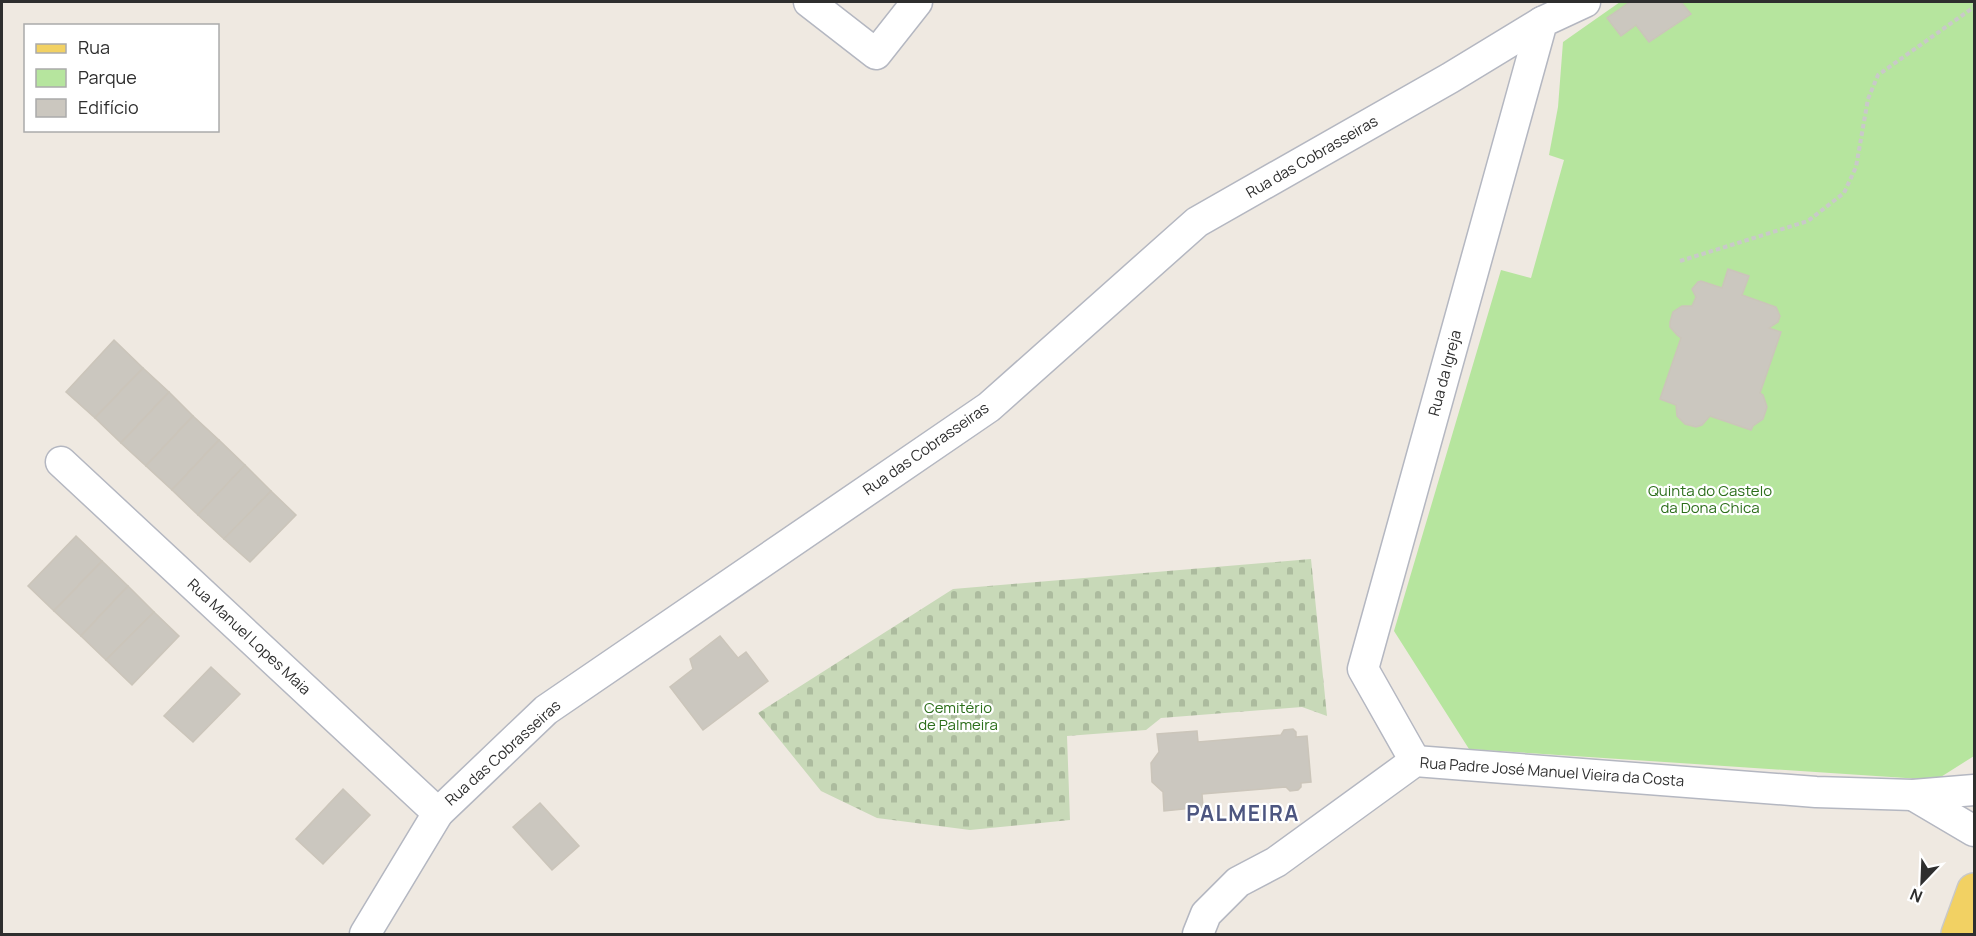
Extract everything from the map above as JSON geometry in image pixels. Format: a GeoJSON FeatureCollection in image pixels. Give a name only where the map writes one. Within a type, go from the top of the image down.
{"type":"FeatureCollection","features":[{"type":"Feature","properties":{"kind":"main road"},"geometry":{"type":"LineString","coordinates":[[1958,934],[1974,890]]}},
{"type":"Feature","properties":{"kind":"street"},"geometry":{"type":"LineString","coordinates":[[809,2],[876,54],[918,2]]}},
{"type":"Feature","properties":{"kind":"street"},"geometry":{"type":"LineString","coordinates":[[1542,22],[1585,2]]}},
{"type":"Feature","properties":{"kind":"street","name":"Rua da Igreja"},"geometry":{"type":"LineString","coordinates":[[1415,761],[1363,669],[1542,22]]}},
{"type":"Feature","properties":{"kind":"street","name":"Rua das Cobrasseiras"},"geometry":{"type":"LineString","coordinates":[[364,934],[438,813],[546,710],[988,407],[1197,222],[1450,78],[1542,22]]}},
{"type":"Feature","properties":{"kind":"street","name":"Rua Manuel Lopes Maia"},"geometry":{"type":"LineString","coordinates":[[61,462],[438,813]]}},
{"type":"Feature","properties":{"kind":"street","name":"Rua Padre José Manuel Vieira da Costa"},"geometry":{"type":"LineString","coordinates":[[1202,924],[1238,882],[1276,862],[1415,761],[1816,792],[1913,795],[1974,790]]}},
{"type":"Feature","properties":{"kind":"street","name":"Rua Padre José Manuel Vieira da Costa"},"geometry":{"type":"LineString","coordinates":[[1913,795],[1974,831]]}},
{"type":"Feature","properties":{"kind":"path"},"geometry":{"type":"LineString","coordinates":[[1680,261],[1808,221],[1844,193],[1856,167],[1868,99],[1878,75],[1974,7]]}},
{"type":"Feature","properties":{"kind":"green space","name":"Quinta do Castelo da Dona Chica"},"geometry":{"type":"Polygon","coordinates":[[[1620,2],[1974,2],[1974,756],[1936,780],[1469,749],[1394,631],[1501,270],[1531,278],[1564,160],[1549,155],[1558,107],[1563,42],[1620,2]]]}},
{"type":"Feature","properties":{"kind":"green space","name":"Cemitério de Palmeira"},"geometry":{"type":"Polygon","coordinates":[[[1311,559],[1327,716],[1302,707],[1161,718],[1146,730],[1067,736],[1070,820],[970,830],[877,818],[821,791],[758,713],[953,589],[1311,559]]]}},
{"type":"Feature","properties":{"kind":"building"},"geometry":{"type":"Polygon","coordinates":[[[1630,2],[1681,2],[1691,14],[1649,42],[1636,25],[1621,36],[1607,18],[1630,2]]]}},
{"type":"Feature","properties":{"kind":"building"},"geometry":{"type":"Polygon","coordinates":[[[1728,269],[1749,276],[1742,295],[1776,307],[1780,316],[1778,322],[1769,328],[1781,332],[1760,393],[1767,407],[1763,419],[1751,430],[1710,416],[1702,425],[1696,427],[1685,424],[1677,416],[1676,405],[1660,399],[1681,338],[1670,327],[1673,312],[1682,306],[1692,306],[1696,297],[1692,289],[1698,282],[1722,288],[1728,269]]]}},
{"type":"Feature","properties":{"kind":"building"},"geometry":{"type":"Polygon","coordinates":[[[114,340],[143,368],[95,418],[66,392],[114,340]]]}},
{"type":"Feature","properties":{"kind":"building"},"geometry":{"type":"Polygon","coordinates":[[[143,368],[169,392],[121,443],[95,418],[143,368]]]}},
{"type":"Feature","properties":{"kind":"building"},"geometry":{"type":"Polygon","coordinates":[[[169,392],[193,416],[146,466],[121,443],[169,392]]]}},
{"type":"Feature","properties":{"kind":"building"},"geometry":{"type":"Polygon","coordinates":[[[193,416],[219,440],[172,490],[146,466],[193,416]]]}},
{"type":"Feature","properties":{"kind":"building"},"geometry":{"type":"Polygon","coordinates":[[[219,440],[245,465],[198,515],[172,490],[219,440]]]}},
{"type":"Feature","properties":{"kind":"building"},"geometry":{"type":"Polygon","coordinates":[[[245,465],[271,491],[224,539],[198,515],[245,465]]]}},
{"type":"Feature","properties":{"kind":"building"},"geometry":{"type":"Polygon","coordinates":[[[271,491],[296,515],[250,562],[224,539],[271,491]]]}},
{"type":"Feature","properties":{"kind":"building"},"geometry":{"type":"Polygon","coordinates":[[[76,536],[102,561],[54,611],[28,586],[76,536]]]}},
{"type":"Feature","properties":{"kind":"building"},"geometry":{"type":"Polygon","coordinates":[[[102,561],[128,586],[81,636],[54,611],[102,561]]]}},
{"type":"Feature","properties":{"kind":"building"},"geometry":{"type":"Polygon","coordinates":[[[128,586],[154,612],[106,660],[81,636],[128,586]]]}},
{"type":"Feature","properties":{"kind":"building"},"geometry":{"type":"Polygon","coordinates":[[[154,612],[179,636],[132,685],[106,660],[154,612]]]}},
{"type":"Feature","properties":{"kind":"building"},"geometry":{"type":"Polygon","coordinates":[[[720,636],[738,658],[746,652],[768,681],[703,730],[670,687],[693,669],[690,659],[720,636]]]}},
{"type":"Feature","properties":{"kind":"building"},"geometry":{"type":"Polygon","coordinates":[[[211,667],[240,694],[193,742],[164,716],[211,667]]]}},
{"type":"Feature","properties":{"kind":"building"},"geometry":{"type":"Polygon","coordinates":[[[1293,729],[1296,737],[1307,736],[1311,782],[1301,783],[1298,790],[1290,791],[1286,787],[1202,794],[1203,807],[1164,811],[1163,792],[1152,782],[1151,763],[1159,752],[1157,734],[1197,731],[1198,742],[1281,735],[1284,730],[1293,729]]]}},
{"type":"Feature","properties":{"kind":"building"},"geometry":{"type":"Polygon","coordinates":[[[343,789],[370,815],[323,864],[296,839],[343,789]]]}},
{"type":"Feature","properties":{"kind":"building"},"geometry":{"type":"Polygon","coordinates":[[[540,803],[579,846],[552,870],[513,827],[540,803]]]}},
{"type":"Feature","properties":{"kind":"district","name":"PALMEIRA"},"geometry":{"type":"Point","coordinates":[1243,814]}}]}
